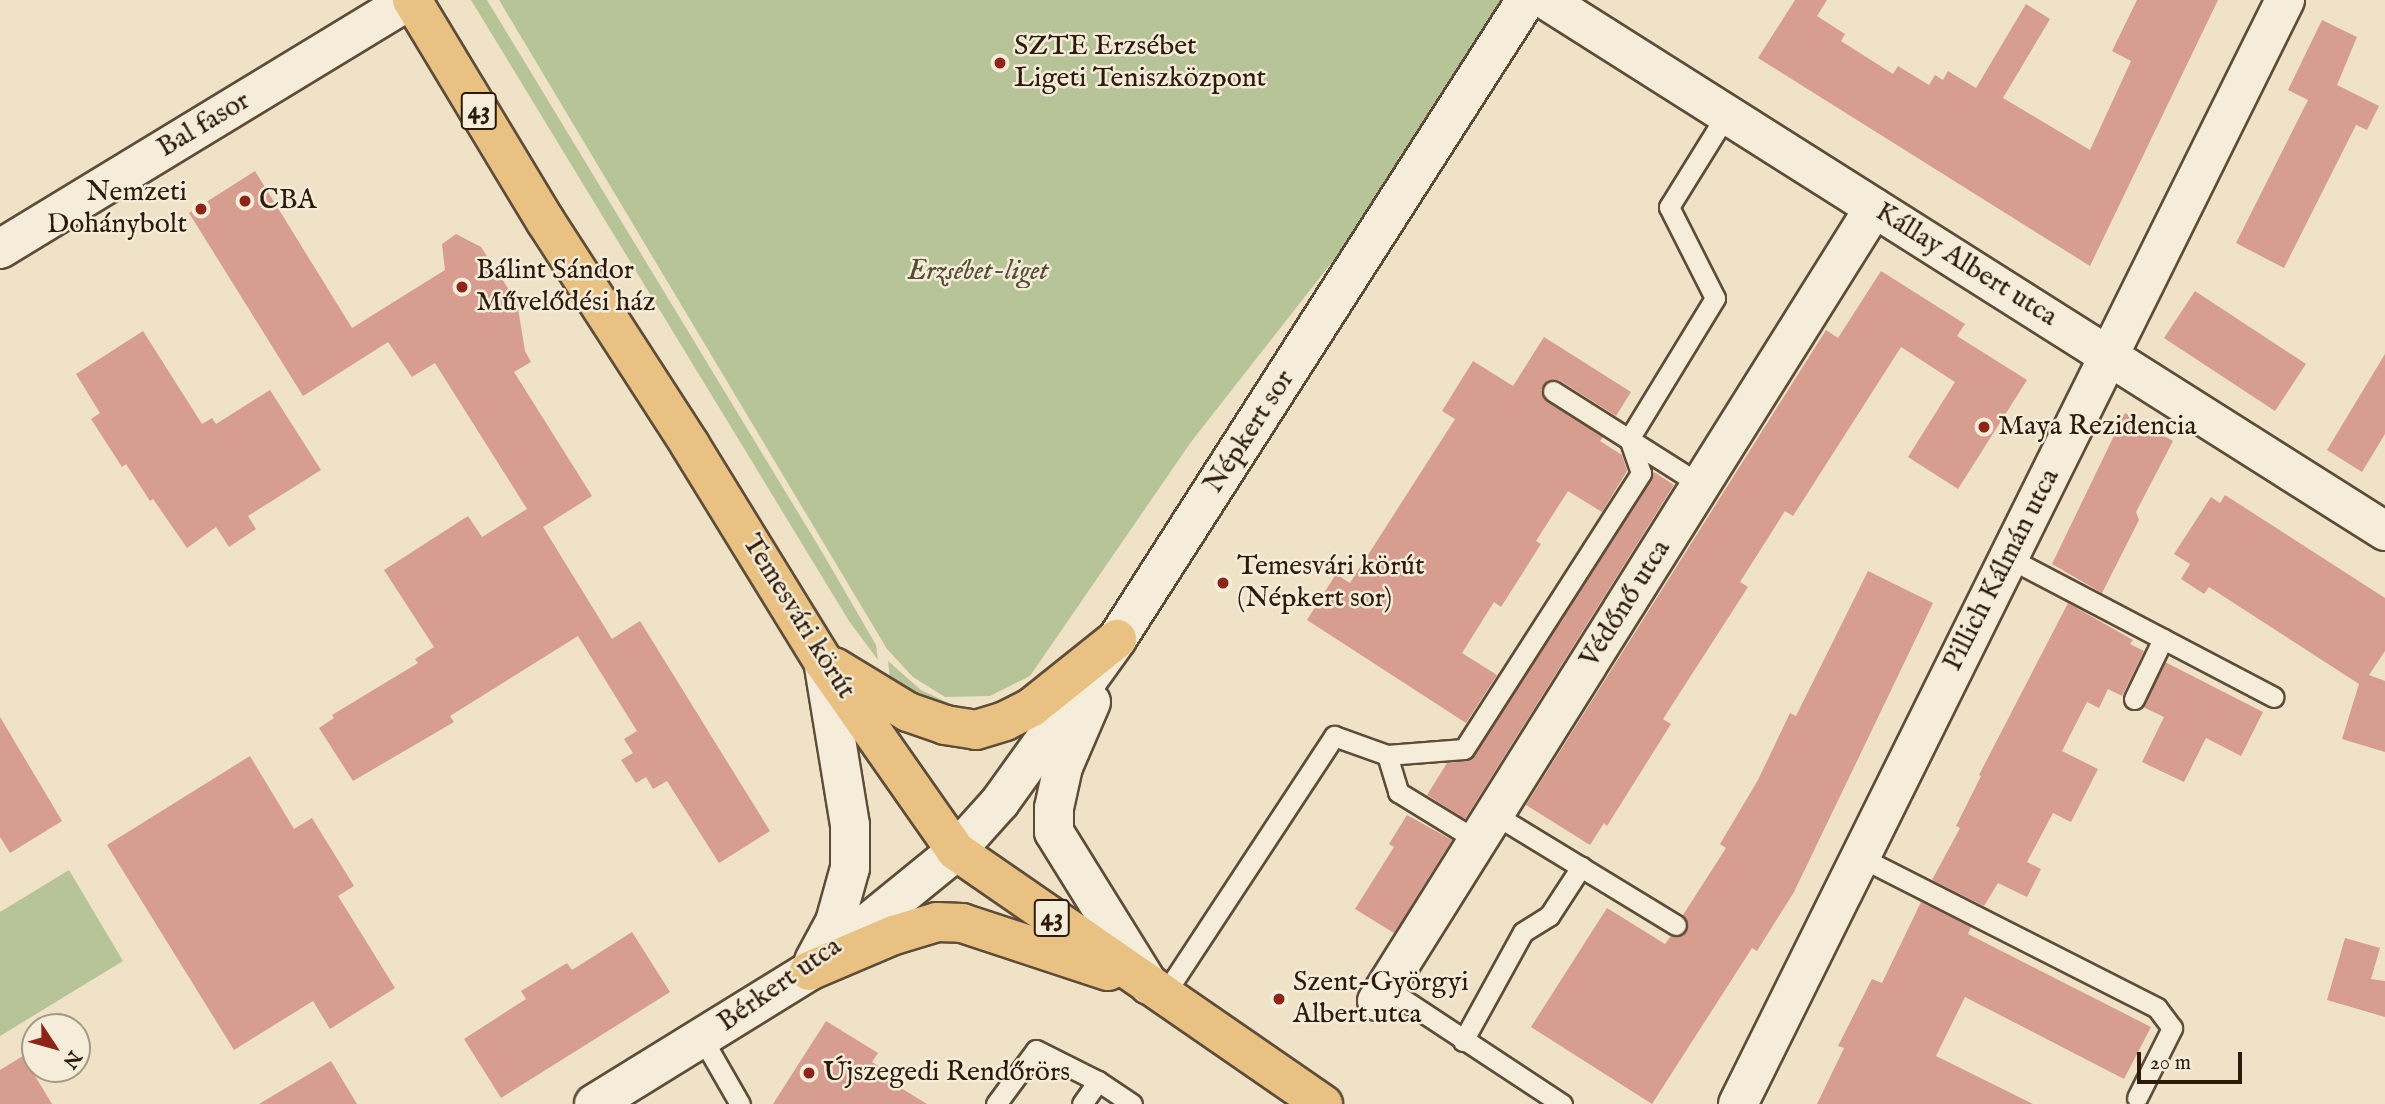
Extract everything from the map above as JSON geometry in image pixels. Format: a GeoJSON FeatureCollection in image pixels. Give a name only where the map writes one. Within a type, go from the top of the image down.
{"type":"FeatureCollection","features":[{"type":"Feature","properties":{"kind":"main road","name":"Temesvári körút"},"geometry":{"type":"LineString","coordinates":[[410,0],[545,222],[690,445],[823,661],[956,850],[1323,1104]]}},
{"type":"Feature","properties":{"kind":"main road"},"geometry":{"type":"LineString","coordinates":[[823,661],[908,712],[945,725],[976,730],[1005,721],[1032,707],[1117,639]]}},
{"type":"Feature","properties":{"kind":"main road"},"geometry":{"type":"LineString","coordinates":[[808,971],[894,935],[937,922],[962,923],[1156,990]]}},
{"type":"Feature","properties":{"kind":"street","name":"Bal fasor"},"geometry":{"type":"LineString","coordinates":[[0,249],[410,0]]}},
{"type":"Feature","properties":{"kind":"street","name":"Népkert sor"},"geometry":{"type":"LineString","coordinates":[[956,850],[1000,802],[1117,639],[1526,0]]}},
{"type":"Feature","properties":{"kind":"street","name":"Kállay Albert utca"},"geometry":{"type":"LineString","coordinates":[[1546,0],[2385,531]]}},
{"type":"Feature","properties":{"kind":"street","name":"Pillich Kálmán utca"},"geometry":{"type":"LineString","coordinates":[[1738,1104],[2007,557],[2112,356],[2285,0]]}},
{"type":"Feature","properties":{"kind":"street","name":"Védőnő utca"},"geometry":{"type":"LineString","coordinates":[[1382,994],[1874,208]]}},
{"type":"Feature","properties":{"kind":"street"},"geometry":{"type":"LineString","coordinates":[[1117,639],[1063,767],[1054,808],[1054,832],[1156,990]]}},
{"type":"Feature","properties":{"kind":"street"},"geometry":{"type":"LineString","coordinates":[[808,971],[835,922],[850,868],[850,825],[823,661]]}},
{"type":"Feature","properties":{"kind":"street","name":"Bérkert utca"},"geometry":{"type":"LineString","coordinates":[[594,1104],[808,971],[956,850]]}},
{"type":"Feature","properties":{"kind":"lane"},"geometry":{"type":"LineString","coordinates":[[1629,439],[1714,298],[1669,207],[1726,115]]}},
{"type":"Feature","properties":{"kind":"lane"},"geometry":{"type":"LineString","coordinates":[[1553,391],[1701,485]]}},
{"type":"Feature","properties":{"kind":"lane"},"geometry":{"type":"LineString","coordinates":[[1156,990],[1334,736],[1387,755],[1464,749],[1641,473],[1629,439]]}},
{"type":"Feature","properties":{"kind":"lane"},"geometry":{"type":"LineString","coordinates":[[2007,557],[2274,697]]}},
{"type":"Feature","properties":{"kind":"lane"},"geometry":{"type":"LineString","coordinates":[[2134,699],[2163,639]]}},
{"type":"Feature","properties":{"kind":"lane"},"geometry":{"type":"LineString","coordinates":[[1387,755],[1398,792],[1581,867],[1676,925]]}},
{"type":"Feature","properties":{"kind":"lane"},"geometry":{"type":"LineString","coordinates":[[1860,857],[2157,1008],[2172,1028],[2137,1098]]}},
{"type":"Feature","properties":{"kind":"lane"},"geometry":{"type":"LineString","coordinates":[[1464,1041],[1522,932],[1549,916],[1581,867]]}},
{"type":"Feature","properties":{"kind":"lane"},"geometry":{"type":"LineString","coordinates":[[1382,994],[1464,1041],[1562,1104]]}},
{"type":"Feature","properties":{"kind":"lane"},"geometry":{"type":"LineString","coordinates":[[702,1038],[740,1104]]}},
{"type":"Feature","properties":{"kind":"lane"},"geometry":{"type":"LineString","coordinates":[[996,1104],[1037,1050],[1098,1081],[1132,1104]]}},
{"type":"Feature","properties":{"kind":"lane"},"geometry":{"type":"LineString","coordinates":[[1082,1104],[1098,1081]]}},
{"type":"Feature","properties":{"kind":"green space"},"geometry":{"type":"Polygon","coordinates":[[[471,0],[487,0],[822,552],[876,645],[878,660],[849,621],[471,0]]]}},
{"type":"Feature","properties":{"kind":"green space","name":"Erzsébet-liget"},"geometry":{"type":"Polygon","coordinates":[[[499,0],[1507,0],[1372,211],[1191,442],[1030,676],[990,696],[945,697],[913,677],[887,649],[499,0]]]}},
{"type":"Feature","properties":{"kind":"green space"},"geometry":{"type":"Polygon","coordinates":[[[888,661],[921,690],[957,707],[955,714],[897,686],[890,678],[888,661]]]}},
{"type":"Feature","properties":{"kind":"green space"},"geometry":{"type":"Polygon","coordinates":[[[69,870],[123,961],[38,1013],[21,1013],[21,1023],[0,1036],[0,912],[69,870]]]}},
{"type":"Feature","properties":{"kind":"building"},"geometry":{"type":"Polygon","coordinates":[[[1795,0],[1827,0],[1817,16],[1845,34],[1841,41],[1893,74],[1898,66],[1929,85],[1935,75],[1943,80],[1948,71],[1976,88],[2026,4],[2050,19],[2003,98],[2090,150],[2131,61],[2112,51],[2137,0],[2218,0],[2090,266],[1758,58],[1795,0]]]}},
{"type":"Feature","properties":{"kind":"building"},"geometry":{"type":"Polygon","coordinates":[[[2322,20],[2357,37],[2337,85],[2379,106],[2367,130],[2356,125],[2284,268],[2236,243],[2308,100],[2288,90],[2322,20]]]}},
{"type":"Feature","properties":{"kind":"building"},"geometry":{"type":"Polygon","coordinates":[[[255,171],[352,328],[445,270],[442,244],[456,234],[481,247],[517,302],[525,351],[531,362],[514,372],[592,496],[543,527],[612,639],[640,621],[770,831],[719,863],[667,781],[653,789],[646,777],[636,783],[621,760],[633,753],[624,739],[637,731],[578,636],[450,716],[454,722],[353,781],[319,728],[334,718],[332,715],[418,663],[415,659],[434,647],[384,570],[468,516],[482,537],[527,509],[435,363],[412,377],[388,342],[303,396],[189,213],[255,171]]]}},
{"type":"Feature","properties":{"kind":"building"},"geometry":{"type":"Polygon","coordinates":[[[1881,271],[1965,324],[1957,336],[2027,380],[1958,489],[1908,457],[1955,382],[1901,347],[1793,516],[1785,511],[1740,582],[1748,587],[1663,719],[1671,724],[1607,826],[1604,823],[1590,845],[1526,805],[1826,330],[1838,338],[1881,271]]]}},
{"type":"Feature","properties":{"kind":"building"},"geometry":{"type":"Polygon","coordinates":[[[2195,291],[2306,364],[2275,411],[2164,338],[2195,291]]]}},
{"type":"Feature","properties":{"kind":"building"},"geometry":{"type":"Polygon","coordinates":[[[143,331],[202,424],[212,418],[216,424],[270,390],[321,470],[248,516],[256,529],[229,547],[216,527],[187,548],[153,499],[150,501],[126,464],[122,467],[91,419],[100,413],[76,374],[143,331]]]}},
{"type":"Feature","properties":{"kind":"building"},"geometry":{"type":"Polygon","coordinates":[[[1544,337],[1631,392],[1616,416],[1559,380],[1547,381],[1541,390],[1546,401],[1603,437],[1600,441],[1622,455],[1627,471],[1602,512],[1568,491],[1536,541],[1541,544],[1501,607],[1494,602],[1462,653],[1497,675],[1466,723],[1307,620],[1336,574],[1350,583],[1455,419],[1442,411],[1473,361],[1513,386],[1544,337]]]}},
{"type":"Feature","properties":{"kind":"building"},"geometry":{"type":"Polygon","coordinates":[[[2385,354],[2385,434],[2362,472],[2327,450],[2385,354]]]}},
{"type":"Feature","properties":{"kind":"building"},"geometry":{"type":"Polygon","coordinates":[[[2125,413],[2173,441],[2136,512],[2139,520],[2102,593],[2052,564],[2125,413]]]}},
{"type":"Feature","properties":{"kind":"building"},"geometry":{"type":"Polygon","coordinates":[[[1654,472],[1674,485],[1465,819],[1427,795],[1447,763],[1466,761],[1474,756],[1654,472]]]}},
{"type":"Feature","properties":{"kind":"building"},"geometry":{"type":"Polygon","coordinates":[[[2225,495],[2385,598],[2385,651],[2369,675],[2385,681],[2385,752],[2342,739],[2359,684],[2209,587],[2204,594],[2181,579],[2190,564],[2174,554],[2211,497],[2220,503],[2225,495]]]}},
{"type":"Feature","properties":{"kind":"building"},"geometry":{"type":"Polygon","coordinates":[[[1868,571],[1933,603],[1794,892],[1757,951],[1752,948],[1652,1104],[1531,1027],[1607,908],[1665,944],[1671,936],[1681,936],[1686,932],[1688,925],[1683,915],[1726,848],[1720,844],[1758,780],[1790,713],[1796,716],[1868,571]]]}},
{"type":"Feature","properties":{"kind":"building"},"geometry":{"type":"Polygon","coordinates":[[[2068,603],[2133,640],[2130,644],[2144,651],[2122,696],[2108,689],[2099,708],[2087,702],[2062,751],[2098,769],[2071,822],[2053,813],[2027,862],[2041,869],[2027,897],[1998,883],[1984,906],[1932,880],[1960,828],[1956,826],[1981,776],[1979,775],[2068,603]]]}},
{"type":"Feature","properties":{"kind":"building"},"geometry":{"type":"Polygon","coordinates":[[[2165,662],[2263,712],[2241,756],[2206,738],[2184,782],[2142,762],[2164,717],[2143,707],[2165,662]]]}},
{"type":"Feature","properties":{"kind":"building"},"geometry":{"type":"Polygon","coordinates":[[[0,717],[62,821],[10,853],[0,837],[0,717]]]}},
{"type":"Feature","properties":{"kind":"building"},"geometry":{"type":"Polygon","coordinates":[[[250,756],[294,829],[312,818],[354,886],[338,896],[395,988],[330,1029],[313,1001],[234,1050],[107,845],[250,756]]]}},
{"type":"Feature","properties":{"kind":"building"},"geometry":{"type":"Polygon","coordinates":[[[1407,815],[1452,840],[1394,933],[1355,909],[1394,847],[1389,844],[1407,815]]]}},
{"type":"Feature","properties":{"kind":"building"},"geometry":{"type":"Polygon","coordinates":[[[1921,902],[1971,927],[1968,934],[2151,1027],[2124,1079],[1965,997],[1936,1056],[2033,1104],[1817,1104],[1844,1048],[1838,1046],[1872,979],[1882,983],[1921,902]]]}},
{"type":"Feature","properties":{"kind":"building"},"geometry":{"type":"Polygon","coordinates":[[[632,932],[670,992],[501,1098],[464,1039],[526,999],[521,991],[567,963],[572,970],[632,932]]]}},
{"type":"Feature","properties":{"kind":"building"},"geometry":{"type":"Polygon","coordinates":[[[2345,938],[2380,948],[2371,979],[2385,981],[2385,1017],[2327,1000],[2345,938]]]}},
{"type":"Feature","properties":{"kind":"building"},"geometry":{"type":"Polygon","coordinates":[[[826,1021],[878,1053],[872,1062],[900,1080],[896,1085],[927,1104],[773,1104],[826,1021]]]}},
{"type":"Feature","properties":{"kind":"building"},"geometry":{"type":"Polygon","coordinates":[[[21,1057],[21,1083],[39,1083],[52,1104],[0,1104],[0,1070],[21,1057]]]}},
{"type":"Feature","properties":{"kind":"building"},"geometry":{"type":"Polygon","coordinates":[[[331,1061],[357,1104],[259,1104],[331,1061]]]}},
{"type":"Feature","properties":{"kind":"place","name":"SZTE Erzsébet Ligeti Teniszközpont"},"geometry":{"type":"Point","coordinates":[1000,63]}},
{"type":"Feature","properties":{"kind":"place","name":"CBA"},"geometry":{"type":"Point","coordinates":[245,201]}},
{"type":"Feature","properties":{"kind":"place","name":"Nemzeti Dohánybolt"},"geometry":{"type":"Point","coordinates":[201,209]}},
{"type":"Feature","properties":{"kind":"place","name":"Bálint Sándor Művelődési ház"},"geometry":{"type":"Point","coordinates":[462,287]}},
{"type":"Feature","properties":{"kind":"place","name":"Maya Rezidencia"},"geometry":{"type":"Point","coordinates":[1984,427]}},
{"type":"Feature","properties":{"kind":"place","name":"Temesvári körút (Népkert sor)"},"geometry":{"type":"Point","coordinates":[1223,583]}},
{"type":"Feature","properties":{"kind":"place","name":"Szent-Györgyi Albert utca"},"geometry":{"type":"Point","coordinates":[1279,999]}},
{"type":"Feature","properties":{"kind":"place","name":"Újszegedi Rendőrörs"},"geometry":{"type":"Point","coordinates":[809,1073]}}]}
